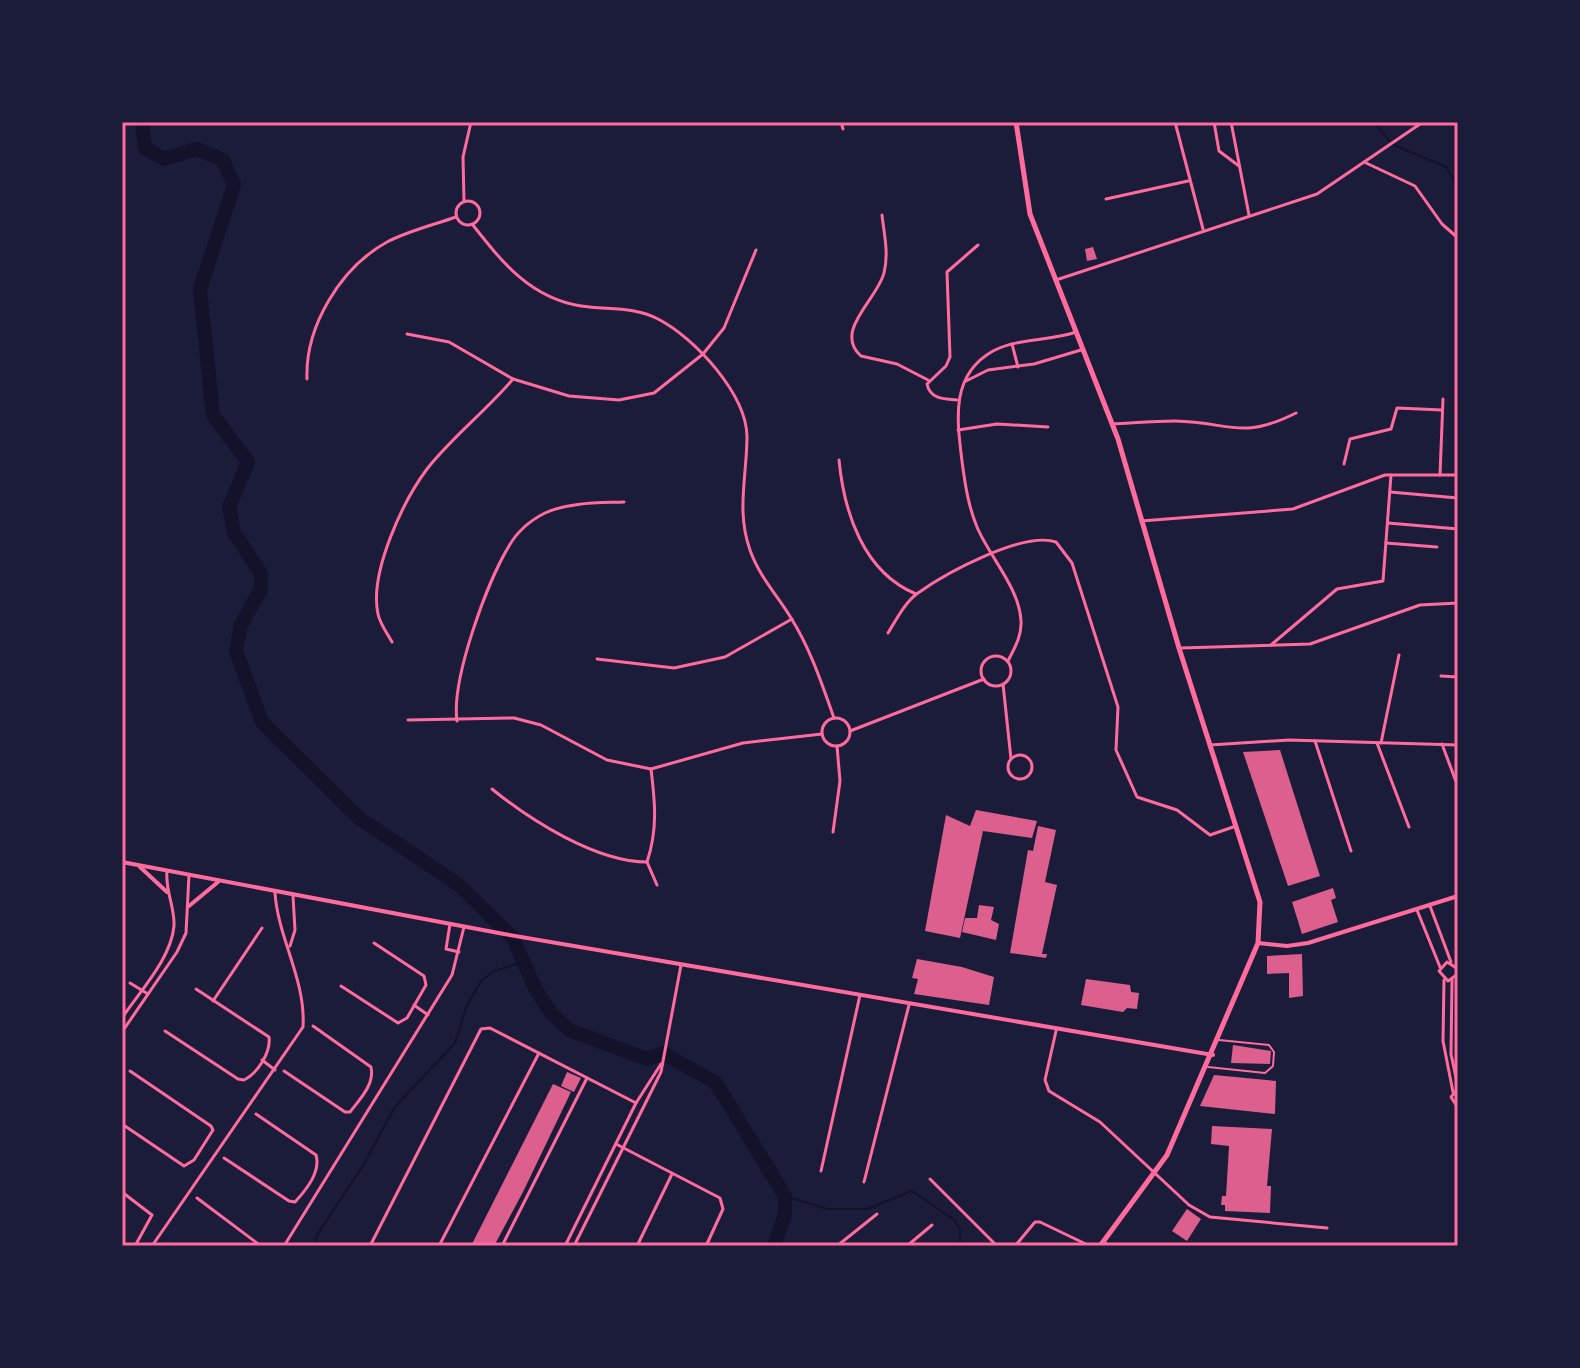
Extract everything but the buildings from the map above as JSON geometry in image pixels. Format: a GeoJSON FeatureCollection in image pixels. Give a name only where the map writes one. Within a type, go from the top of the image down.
{"type":"FeatureCollection","features":[{"type":"Feature","properties":{"kind":"main road"},"geometry":{"type":"LineString","coordinates":[[1016,122],[1030,214],[1112,424],[1260,902],[1258,943],[1208,1067],[1156,1174],[1102,1244]]}},
{"type":"Feature","properties":{"kind":"street"},"geometry":{"type":"LineString","coordinates":[[471,122],[463,157],[464,201],[456,209],[456,217],[464,225],[472,224]]}},
{"type":"Feature","properties":{"kind":"street"},"geometry":{"type":"LineString","coordinates":[[841,122],[843,129]]}},
{"type":"Feature","properties":{"kind":"street"},"geometry":{"type":"LineString","coordinates":[[1175,122],[1203,229]]}},
{"type":"Feature","properties":{"kind":"street"},"geometry":{"type":"LineString","coordinates":[[1214,122],[1219,151],[1239,166]]}},
{"type":"Feature","properties":{"kind":"street"},"geometry":{"type":"LineString","coordinates":[[1231,122],[1249,215]]}},
{"type":"Feature","properties":{"kind":"street"},"geometry":{"type":"LineString","coordinates":[[1056,280],[1203,229],[1317,194],[1423,122]]}},
{"type":"Feature","properties":{"kind":"street"},"geometry":{"type":"LineString","coordinates":[[1362,162],[1415,186],[1442,224],[1458,238]]}},
{"type":"Feature","properties":{"kind":"street"},"geometry":{"type":"LineString","coordinates":[[1106,199],[1188,181]]}},
{"type":"Feature","properties":{"kind":"street"},"geometry":{"type":"LineString","coordinates":[[464,201],[476,204],[480,211],[472,224]]}},
{"type":"Feature","properties":{"kind":"street"},"geometry":{"type":"LineString","coordinates":[[882,215],[885,269],[869,306],[851,328],[850,339],[861,356],[897,364],[928,380]]}},
{"type":"Feature","properties":{"kind":"street"},"geometry":{"type":"LineString","coordinates":[[307,379],[308,350],[318,319],[356,266],[386,243],[456,217]]}},
{"type":"Feature","properties":{"kind":"street"},"geometry":{"type":"LineString","coordinates":[[472,224],[505,266],[537,292],[581,306],[628,309],[659,319],[703,354],[733,391],[743,413],[747,434],[741,504],[743,528],[763,578],[792,619],[816,669],[834,718]]}},
{"type":"Feature","properties":{"kind":"street"},"geometry":{"type":"LineString","coordinates":[[928,380],[946,366],[950,357],[947,272],[978,245]]}},
{"type":"Feature","properties":{"kind":"street"},"geometry":{"type":"LineString","coordinates":[[407,334],[449,342],[513,379],[569,396],[619,400],[654,393],[703,354],[724,328],[756,250]]}},
{"type":"Feature","properties":{"kind":"street"},"geometry":{"type":"LineString","coordinates":[[1008,661],[999,656],[985,660],[981,670],[984,679],[995,686],[1003,684],[1011,674],[1008,661],[1019,639],[1021,621],[1017,602],[990,555],[968,502],[957,400],[963,383],[992,352],[1012,344],[1057,339],[1076,332]]}},
{"type":"Feature","properties":{"kind":"street"},"geometry":{"type":"LineString","coordinates":[[1012,344],[1018,367]]}},
{"type":"Feature","properties":{"kind":"street"},"geometry":{"type":"LineString","coordinates":[[963,383],[988,370],[1018,367],[1083,349]]}},
{"type":"Feature","properties":{"kind":"street"},"geometry":{"type":"LineString","coordinates":[[392,642],[381,623],[378,601],[385,555],[407,499],[428,467],[513,379]]}},
{"type":"Feature","properties":{"kind":"street"},"geometry":{"type":"LineString","coordinates":[[928,380],[929,391],[939,399],[957,400]]}},
{"type":"Feature","properties":{"kind":"street"},"geometry":{"type":"LineString","coordinates":[[1440,475],[1443,399]]}},
{"type":"Feature","properties":{"kind":"street"},"geometry":{"type":"LineString","coordinates":[[1344,464],[1350,439],[1391,429],[1397,408],[1442,410]]}},
{"type":"Feature","properties":{"kind":"street"},"geometry":{"type":"LineString","coordinates":[[1112,424],[1176,421],[1244,430],[1266,428],[1296,413]]}},
{"type":"Feature","properties":{"kind":"street"},"geometry":{"type":"LineString","coordinates":[[958,430],[997,424],[1048,427]]}},
{"type":"Feature","properties":{"kind":"street"},"geometry":{"type":"LineString","coordinates":[[839,460],[843,495],[852,524],[866,551],[907,591],[916,594]]}},
{"type":"Feature","properties":{"kind":"street"},"geometry":{"type":"LineString","coordinates":[[1141,521],[1289,510],[1391,475],[1458,475]]}},
{"type":"Feature","properties":{"kind":"street"},"geometry":{"type":"LineString","coordinates":[[1271,645],[1337,589],[1381,583],[1385,578],[1391,475]]}},
{"type":"Feature","properties":{"kind":"street"},"geometry":{"type":"LineString","coordinates":[[1390,492],[1458,498]]}},
{"type":"Feature","properties":{"kind":"street"},"geometry":{"type":"LineString","coordinates":[[457,721],[455,708],[460,673],[509,546],[524,528],[547,513],[582,504],[624,502]]}},
{"type":"Feature","properties":{"kind":"street"},"geometry":{"type":"LineString","coordinates":[[1388,523],[1458,529]]}},
{"type":"Feature","properties":{"kind":"street"},"geometry":{"type":"LineString","coordinates":[[888,633],[916,594],[990,555],[1029,540],[1046,539],[1065,550],[1118,707],[1116,750],[1119,761],[1137,797],[1177,810],[1210,835],[1236,826]]}},
{"type":"Feature","properties":{"kind":"street"},"geometry":{"type":"LineString","coordinates":[[1386,543],[1437,547]]}},
{"type":"Feature","properties":{"kind":"street"},"geometry":{"type":"LineString","coordinates":[[1179,648],[1310,644],[1420,605],[1458,603]]}},
{"type":"Feature","properties":{"kind":"street"},"geometry":{"type":"LineString","coordinates":[[597,659],[674,668],[725,657],[792,619]]}},
{"type":"Feature","properties":{"kind":"street"},"geometry":{"type":"LineString","coordinates":[[1399,655],[1379,743],[1409,827]]}},
{"type":"Feature","properties":{"kind":"street"},"geometry":{"type":"LineString","coordinates":[[1441,676],[1458,677]]}},
{"type":"Feature","properties":{"kind":"street"},"geometry":{"type":"LineString","coordinates":[[850,731],[984,679]]}},
{"type":"Feature","properties":{"kind":"street"},"geometry":{"type":"LineString","coordinates":[[1003,684],[1006,741],[1011,759],[1008,768],[1012,776],[1021,780],[1029,776],[1033,767],[1029,758],[1020,755],[1011,759]]}},
{"type":"Feature","properties":{"kind":"street"},"geometry":{"type":"LineString","coordinates":[[408,720],[514,718],[541,725],[607,760],[651,769],[743,743],[822,734]]}},
{"type":"Feature","properties":{"kind":"street"},"geometry":{"type":"LineString","coordinates":[[834,718],[843,720],[850,731],[848,740],[837,746],[829,744],[822,734],[826,722],[834,718]]}},
{"type":"Feature","properties":{"kind":"street"},"geometry":{"type":"LineString","coordinates":[[1315,741],[1351,851]]}},
{"type":"Feature","properties":{"kind":"street"},"geometry":{"type":"LineString","coordinates":[[1210,745],[1315,741],[1458,745]]}},
{"type":"Feature","properties":{"kind":"street"},"geometry":{"type":"LineString","coordinates":[[1442,744],[1458,787]]}},
{"type":"Feature","properties":{"kind":"street"},"geometry":{"type":"LineString","coordinates":[[833,832],[840,781],[837,746]]}},
{"type":"Feature","properties":{"kind":"street"},"geometry":{"type":"LineString","coordinates":[[651,769],[657,813],[655,839],[647,862],[657,885]]}},
{"type":"Feature","properties":{"kind":"street"},"geometry":{"type":"LineString","coordinates":[[492,789],[527,817],[578,843],[635,862],[647,862]]}},
{"type":"Feature","properties":{"kind":"street"},"geometry":{"type":"LineString","coordinates":[[122,862],[464,927],[1056,1031],[1213,1055]]}},
{"type":"Feature","properties":{"kind":"street"},"geometry":{"type":"LineString","coordinates":[[138,865],[167,892]]}},
{"type":"Feature","properties":{"kind":"street"},"geometry":{"type":"LineString","coordinates":[[122,1018],[171,940],[173,914],[167,892],[167,871]]}},
{"type":"Feature","properties":{"kind":"street"},"geometry":{"type":"LineString","coordinates":[[122,1032],[177,952],[186,933],[189,875]]}},
{"type":"Feature","properties":{"kind":"street"},"geometry":{"type":"LineString","coordinates":[[189,906],[207,888],[219,882]]}},
{"type":"Feature","properties":{"kind":"street"},"geometry":{"type":"LineString","coordinates":[[144,1234],[153,1244],[303,1027],[290,946],[280,932],[275,893]]}},
{"type":"Feature","properties":{"kind":"street"},"geometry":{"type":"LineString","coordinates":[[290,946],[295,930],[293,896]]}},
{"type":"Feature","properties":{"kind":"street"},"geometry":{"type":"LineString","coordinates":[[1258,943],[1287,946],[1308,943],[1458,896]]}},
{"type":"Feature","properties":{"kind":"street"},"geometry":{"type":"LineString","coordinates":[[1430,906],[1451,962],[1458,972],[1452,980],[1451,1054],[1458,1088],[1453,1092]]}},
{"type":"Feature","properties":{"kind":"street"},"geometry":{"type":"LineString","coordinates":[[1417,910],[1444,980],[1443,1041],[1453,1092],[1451,1101],[1458,1108]]}},
{"type":"Feature","properties":{"kind":"street"},"geometry":{"type":"LineString","coordinates":[[450,924],[446,949],[459,952]]}},
{"type":"Feature","properties":{"kind":"street"},"geometry":{"type":"LineString","coordinates":[[284,1246],[452,975],[464,927]]}},
{"type":"Feature","properties":{"kind":"street"},"geometry":{"type":"LineString","coordinates":[[213,1001],[262,928]]}},
{"type":"Feature","properties":{"kind":"street"},"geometry":{"type":"LineString","coordinates":[[341,986],[398,1023],[407,1018],[426,985],[424,976],[374,943]]}},
{"type":"Feature","properties":{"kind":"street"},"geometry":{"type":"LineString","coordinates":[[1440,967],[1451,962]]}},
{"type":"Feature","properties":{"kind":"street"},"geometry":{"type":"LineString","coordinates":[[574,1246],[661,1072],[681,965]]}},
{"type":"Feature","properties":{"kind":"street"},"geometry":{"type":"LineString","coordinates":[[1444,980],[1452,980]]}},
{"type":"Feature","properties":{"kind":"street"},"geometry":{"type":"LineString","coordinates":[[130,983],[148,994]]}},
{"type":"Feature","properties":{"kind":"street"},"geometry":{"type":"LineString","coordinates":[[165,1031],[238,1079],[251,1076],[268,1050],[269,1037],[196,989]]}},
{"type":"Feature","properties":{"kind":"street"},"geometry":{"type":"LineString","coordinates":[[821,1171],[860,995]]}},
{"type":"Feature","properties":{"kind":"street"},"geometry":{"type":"LineString","coordinates":[[414,1005],[428,1015]]}},
{"type":"Feature","properties":{"kind":"street"},"geometry":{"type":"LineString","coordinates":[[864,1182],[909,1005]]}},
{"type":"Feature","properties":{"kind":"street"},"geometry":{"type":"LineString","coordinates":[[284,1071],[345,1112],[350,1112],[363,1096],[373,1076],[371,1067],[313,1026]]}},
{"type":"Feature","properties":{"kind":"street"},"geometry":{"type":"LineString","coordinates":[[370,1246],[481,1029],[490,1028],[636,1103]]}},
{"type":"Feature","properties":{"kind":"street"},"geometry":{"type":"LineString","coordinates":[[1056,1031],[1045,1080],[1049,1091],[1100,1122],[1189,1205],[1210,1217],[1327,1228]]}},
{"type":"Feature","properties":{"kind":"street"},"geometry":{"type":"LineString","coordinates":[[439,1246],[539,1053]]}},
{"type":"Feature","properties":{"kind":"street"},"geometry":{"type":"LineString","coordinates":[[262,1060],[276,1070]]}},
{"type":"Feature","properties":{"kind":"street"},"geometry":{"type":"LineString","coordinates":[[565,1246],[636,1103],[661,1064]]}},
{"type":"Feature","properties":{"kind":"street"},"geometry":{"type":"LineString","coordinates":[[122,1124],[181,1165],[189,1165],[211,1137],[211,1126],[130,1071]]}},
{"type":"Feature","properties":{"kind":"street"},"geometry":{"type":"LineString","coordinates":[[502,1246],[587,1078]]}},
{"type":"Feature","properties":{"kind":"street"},"geometry":{"type":"LineString","coordinates":[[363,1096],[372,1102]]}},
{"type":"Feature","properties":{"kind":"street"},"geometry":{"type":"LineString","coordinates":[[224,1158],[289,1201],[295,1202],[310,1182],[318,1165],[316,1155],[256,1114]]}},
{"type":"Feature","properties":{"kind":"street"},"geometry":{"type":"LineString","coordinates":[[616,1144],[716,1194],[723,1204],[706,1246]]}},
{"type":"Feature","properties":{"kind":"street"},"geometry":{"type":"LineString","coordinates":[[203,1150],[214,1158]]}},
{"type":"Feature","properties":{"kind":"street"},"geometry":{"type":"LineString","coordinates":[[637,1246],[673,1173]]}},
{"type":"Feature","properties":{"kind":"street"},"geometry":{"type":"LineString","coordinates":[[930,1179],[997,1246]]}},
{"type":"Feature","properties":{"kind":"street"},"geometry":{"type":"LineString","coordinates":[[310,1182],[320,1188]]}},
{"type":"Feature","properties":{"kind":"street"},"geometry":{"type":"LineString","coordinates":[[122,1192],[149,1210],[151,1219],[135,1246]]}},
{"type":"Feature","properties":{"kind":"street"},"geometry":{"type":"LineString","coordinates":[[197,1198],[261,1246]]}},
{"type":"Feature","properties":{"kind":"street"},"geometry":{"type":"LineString","coordinates":[[837,1246],[877,1214]]}},
{"type":"Feature","properties":{"kind":"street"},"geometry":{"type":"LineString","coordinates":[[1015,1246],[1035,1222],[1040,1222],[1090,1246]]}},
{"type":"Feature","properties":{"kind":"street"},"geometry":{"type":"LineString","coordinates":[[907,1246],[932,1225]]}},
{"type":"Feature","properties":{"kind":"street"},"geometry":{"type":"LineString","coordinates":[[1102,1244],[1111,1246]]}},
{"type":"Feature","properties":{"kind":"lane"},"geometry":{"type":"LineString","coordinates":[[1208,1067],[1265,1073],[1273,1066],[1274,1052],[1269,1045],[1219,1040]]}},
{"type":"Feature","properties":{"kind":"waterway"},"geometry":{"type":"LineString","coordinates":[[142,122],[145,148],[164,159],[197,149],[223,160],[234,185],[200,289],[213,415],[248,462],[229,507],[234,532],[261,574],[261,589],[241,625],[236,651],[262,722],[359,818],[459,885],[513,938],[535,988],[550,1012],[569,1030],[647,1059],[663,1053],[716,1083],[785,1196],[785,1215],[774,1246]]}},
{"type":"Feature","properties":{"kind":"waterway"},"geometry":{"type":"LineString","coordinates":[[1374,122],[1392,144],[1446,167],[1458,187]]}},
{"type":"Feature","properties":{"kind":"waterway"},"geometry":{"type":"LineString","coordinates":[[314,1246],[317,1235],[364,1164],[394,1108],[455,1043],[467,1005],[481,981],[494,971],[523,962]]}},
{"type":"Feature","properties":{"kind":"waterway"},"geometry":{"type":"LineString","coordinates":[[785,1196],[828,1209],[867,1209],[912,1191],[954,1220],[960,1229],[960,1246]]}}]}
